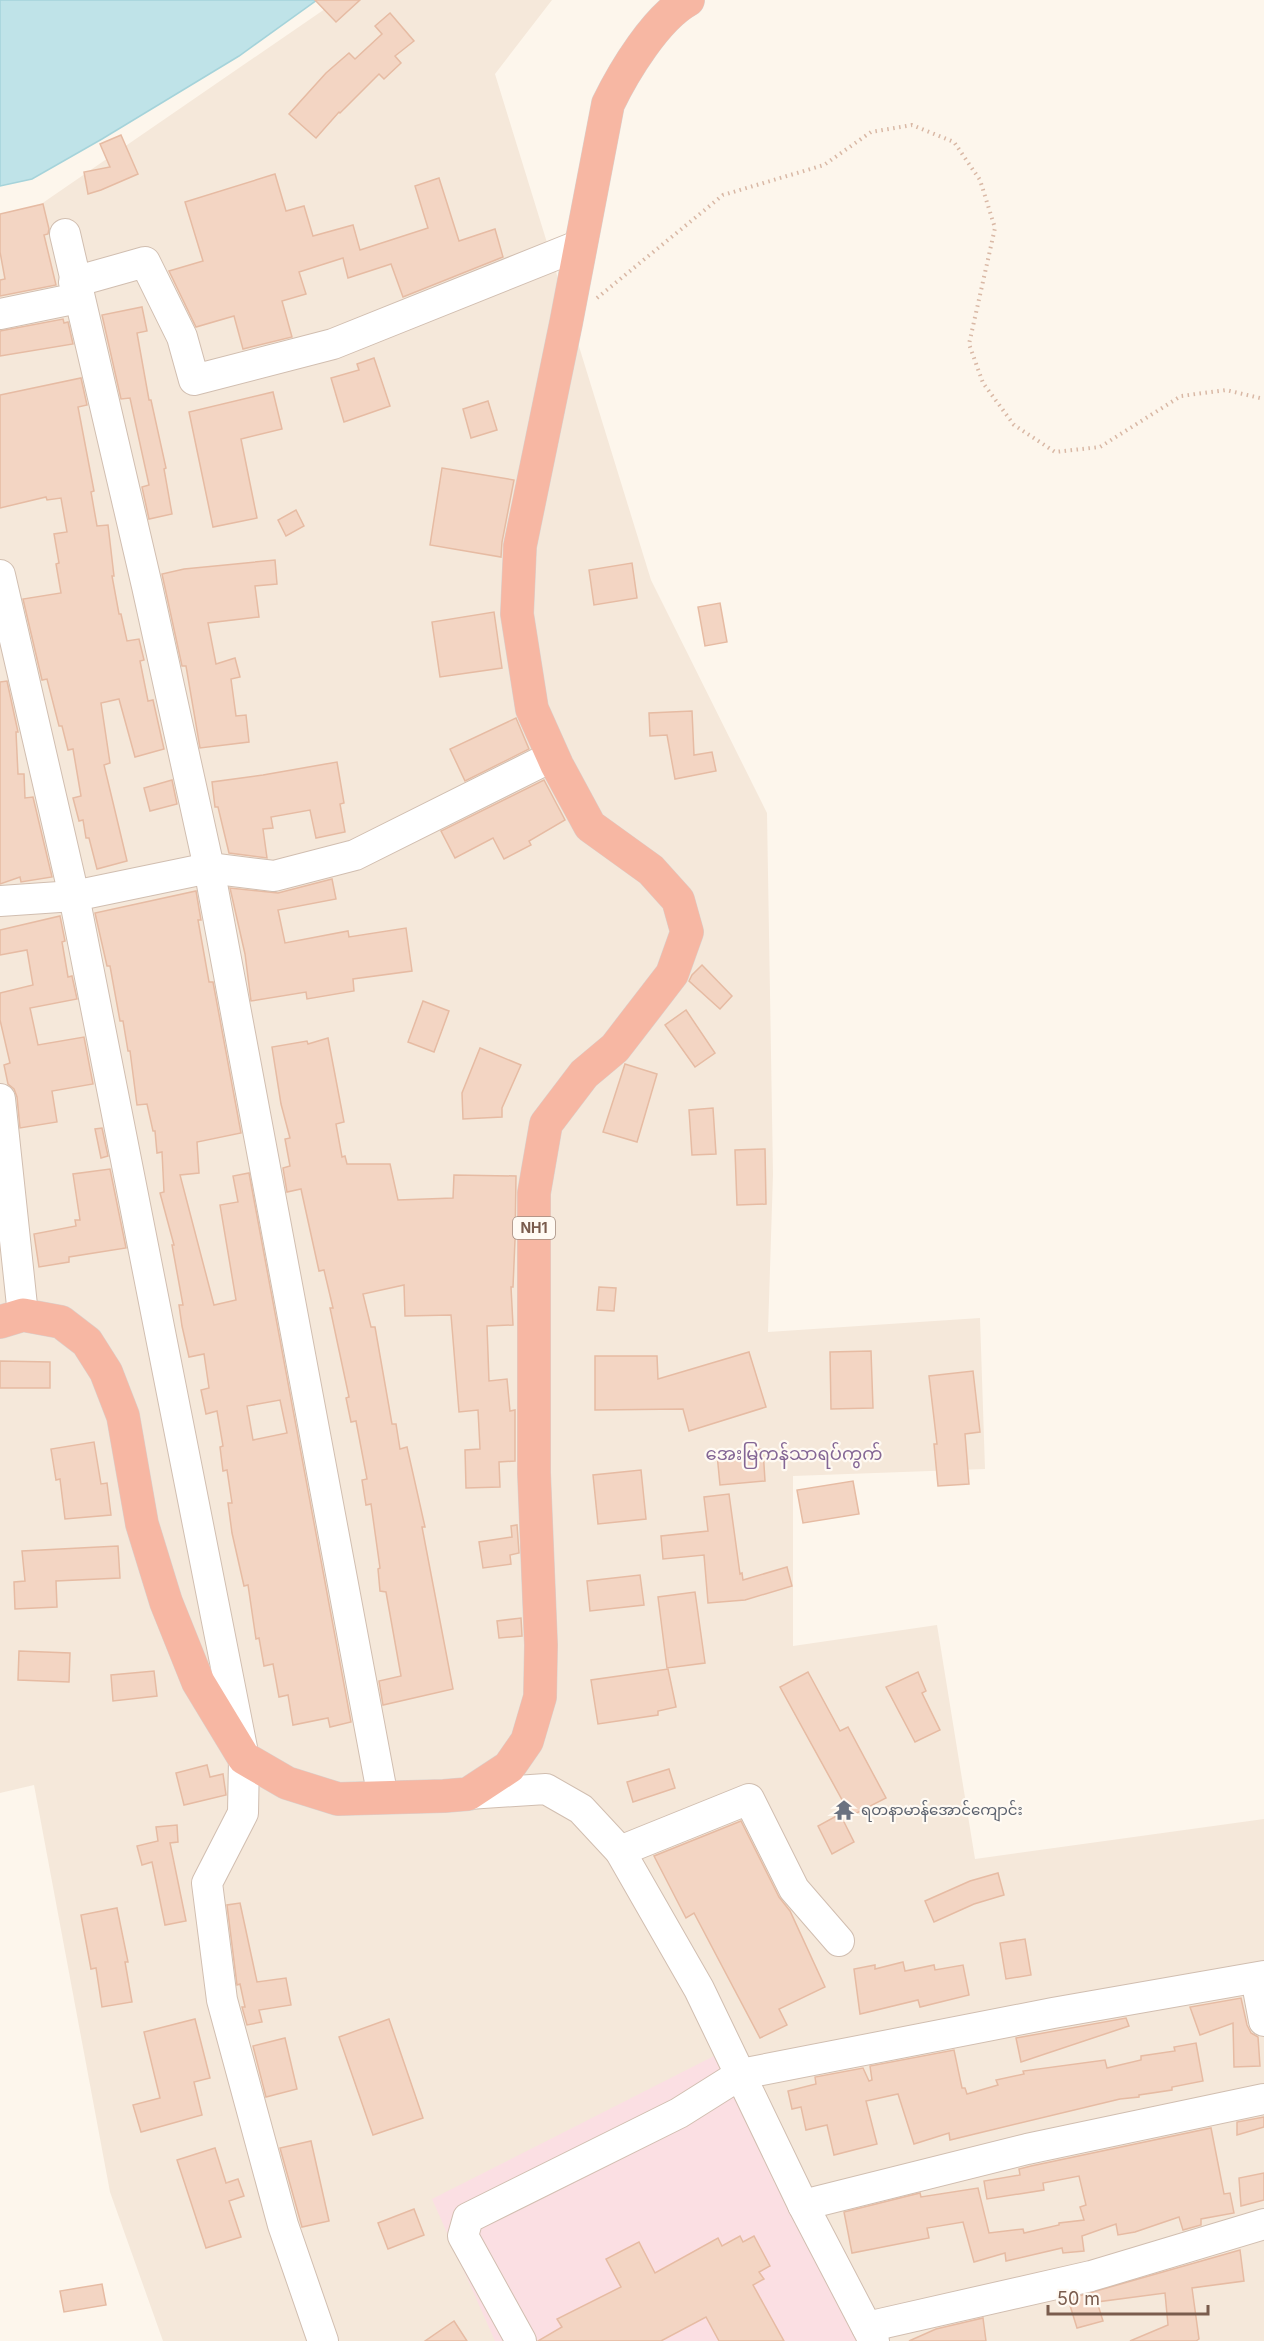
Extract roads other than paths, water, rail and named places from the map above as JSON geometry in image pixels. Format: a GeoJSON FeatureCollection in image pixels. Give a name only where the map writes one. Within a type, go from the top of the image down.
{"type":"FeatureCollection","features":[{"type":"Feature","properties":{"kind":"highway","name":"NH1"},"geometry":{"type":"LineString","coordinates":[[468,1794],[509,1767],[526,1741],[540,1696],[541,1646],[534,1473],[534,1193],[546,1124],[584,1074],[615,1048],[672,974],[687,932],[678,900],[651,870],[590,826],[553,756],[532,709],[517,614],[520,546],[608,104],[623,73],[643,44],[679,5],[688,0]]}},
{"type":"Feature","properties":{"kind":"highway"},"geometry":{"type":"LineString","coordinates":[[12,1319],[61,1322],[87,1342],[106,1372],[123,1416],[142,1524],[166,1602],[198,1682],[244,1758],[287,1783],[338,1798],[468,1794]]}},
{"type":"Feature","properties":{"kind":"street"},"geometry":{"type":"LineString","coordinates":[[65,234],[76,290],[147,586],[209,868],[383,1798]]}},
{"type":"Feature","properties":{"kind":"street"},"geometry":{"type":"LineString","coordinates":[[0,314],[76,290],[145,262],[182,337],[194,380],[333,344],[580,244]]}},
{"type":"Feature","properties":{"kind":"street"},"geometry":{"type":"LineString","coordinates":[[0,575],[74,896],[244,1758],[243,1813],[207,1883],[222,2000],[283,2225],[323,2341]]}},
{"type":"Feature","properties":{"kind":"street"},"geometry":{"type":"LineString","coordinates":[[0,901],[74,896],[209,868],[274,876],[355,855],[553,756]]}},
{"type":"Feature","properties":{"kind":"street"},"geometry":{"type":"LineString","coordinates":[[0,1099],[12,1319]]}},
{"type":"Feature","properties":{"kind":"street"},"geometry":{"type":"LineString","coordinates":[[468,1794],[546,1789],[581,1809],[620,1851],[699,1989],[803,2205],[870,2334],[1091,2276],[1264,2224]]}},
{"type":"Feature","properties":{"kind":"street"},"geometry":{"type":"LineString","coordinates":[[620,1851],[748,1799],[794,1889],[839,1941]]}},
{"type":"Feature","properties":{"kind":"street"},"geometry":{"type":"LineString","coordinates":[[521,2341],[463,2236],[468,2218],[679,2113],[741,2074],[1053,2013],[1260,1977],[1264,2020]]}},
{"type":"Feature","properties":{"kind":"street"},"geometry":{"type":"LineString","coordinates":[[803,2205],[1027,2150],[1264,2099]]}},
{"type":"Feature","properties":{"kind":"water"},"geometry":{"type":"Polygon","coordinates":[[[0,0],[317,0],[239,56],[102,139],[32,179],[0,186],[0,0]]]}},
{"type":"Feature","properties":{"kind":"place","name":"ရတနာမာန်အောင်ကျောင်း"},"geometry":{"type":"Point","coordinates":[844,1810]}},
{"type":"Feature","properties":{"kind":"district","name":"အေးမြကန်သာရပ်ကွက်"},"geometry":{"type":"Point","coordinates":[794,1454]}}]}
